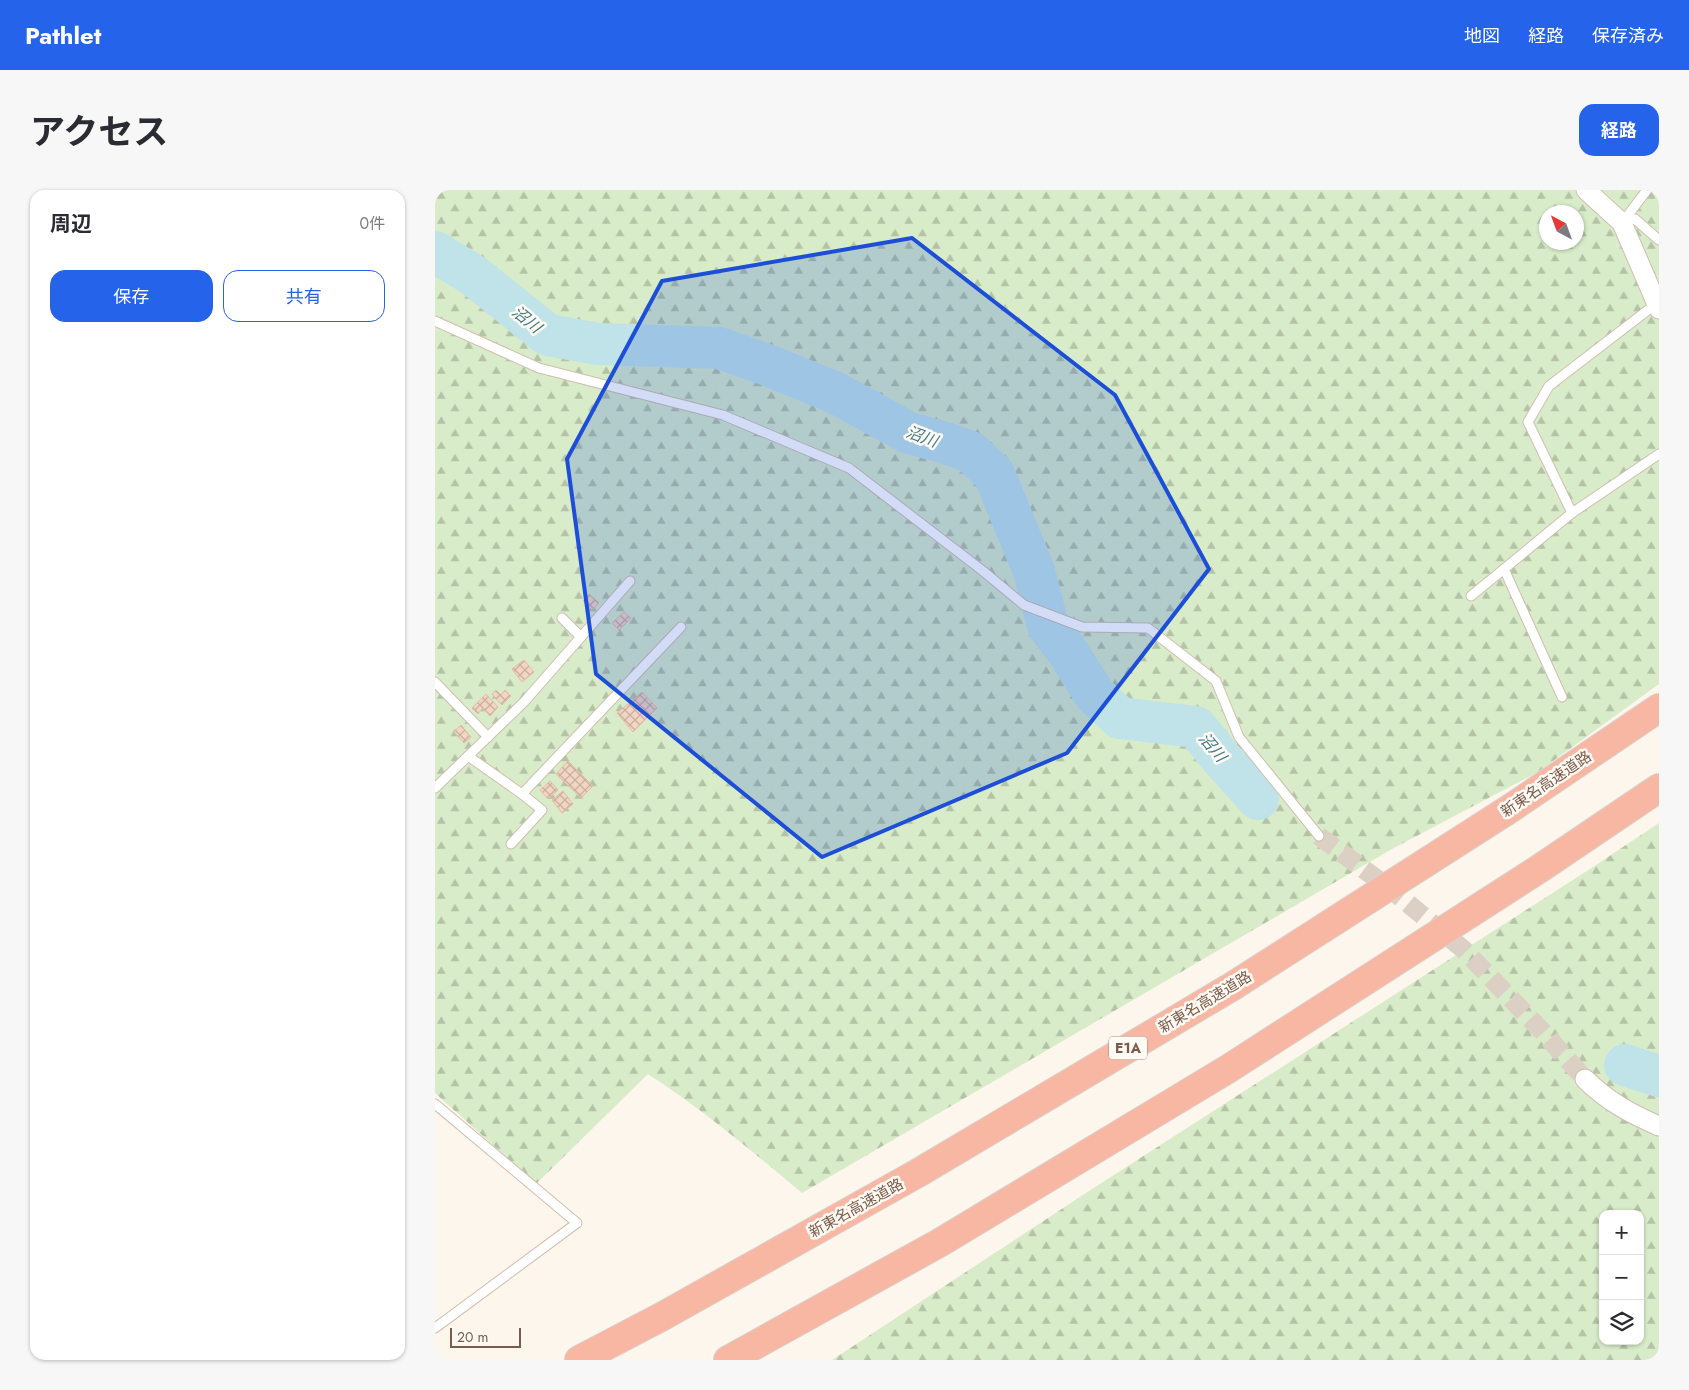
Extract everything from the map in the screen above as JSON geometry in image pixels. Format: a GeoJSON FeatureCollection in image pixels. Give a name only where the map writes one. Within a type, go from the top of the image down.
{"type":"FeatureCollection","features":[{"type":"Feature","properties":{"kind":"highway","name":"新東名高速道路"},"geometry":{"type":"LineString","coordinates":[[579,1360],[671,1311],[918,1173],[1233,986],[1511,808],[1659,708]]}},
{"type":"Feature","properties":{"kind":"highway"},"geometry":{"type":"LineString","coordinates":[[728,1360],[941,1242],[1229,1069],[1539,869],[1659,788]]}},
{"type":"Feature","properties":{"kind":"street"},"geometry":{"type":"LineString","coordinates":[[1586,190],[1622,223],[1658,306]]}},
{"type":"Feature","properties":{"kind":"street"},"geometry":{"type":"LineString","coordinates":[[1585,1079],[1600,1094],[1637,1117],[1659,1126]]}},
{"type":"Feature","properties":{"kind":"lane"},"geometry":{"type":"LineString","coordinates":[[1622,223],[1647,190]]}},
{"type":"Feature","properties":{"kind":"lane"},"geometry":{"type":"LineString","coordinates":[[1622,223],[1635,219],[1659,240]]}},
{"type":"Feature","properties":{"kind":"lane"},"geometry":{"type":"LineString","coordinates":[[1572,513],[1528,422],[1549,386],[1658,306]]}},
{"type":"Feature","properties":{"kind":"lane"},"geometry":{"type":"LineString","coordinates":[[435,321],[539,368],[723,415],[849,468],[1024,605],[1082,627],[1147,628],[1216,681],[1239,737],[1319,836]]}},
{"type":"Feature","properties":{"kind":"lane"},"geometry":{"type":"LineString","coordinates":[[1471,596],[1572,513],[1659,454]]}},
{"type":"Feature","properties":{"kind":"lane"},"geometry":{"type":"LineString","coordinates":[[1504,569],[1562,697]]}},
{"type":"Feature","properties":{"kind":"lane"},"geometry":{"type":"LineString","coordinates":[[435,788],[524,702],[630,581]]}},
{"type":"Feature","properties":{"kind":"lane"},"geometry":{"type":"LineString","coordinates":[[562,618],[581,637]]}},
{"type":"Feature","properties":{"kind":"lane"},"geometry":{"type":"LineString","coordinates":[[522,794],[681,627]]}},
{"type":"Feature","properties":{"kind":"lane"},"geometry":{"type":"LineString","coordinates":[[435,682],[488,737]]}},
{"type":"Feature","properties":{"kind":"lane"},"geometry":{"type":"LineString","coordinates":[[468,756],[542,810],[511,844]]}},
{"type":"Feature","properties":{"kind":"lane"},"geometry":{"type":"LineString","coordinates":[[435,1328],[577,1223],[436,1107]]}},
{"type":"Feature","properties":{"kind":"highlighted area"},"geometry":{"type":"Polygon","coordinates":[[[912,238],[1115,395],[1209,569],[1067,753],[822,857],[596,674],[567,459],[662,281],[912,238]]]}},
{"type":"Feature","properties":{"kind":"green space"},"geometry":{"type":"Polygon","coordinates":[[[435,190],[1659,190],[1659,684],[1538,772],[1392,849],[802,1193],[746,1146],[648,1074],[536,1184],[435,1093],[435,190]]]}},
{"type":"Feature","properties":{"kind":"green space"},"geometry":{"type":"Polygon","coordinates":[[[1659,823],[1659,1360],[832,1360],[1089,1191],[1659,823]]]}},
{"type":"Feature","properties":{"kind":"building"},"geometry":{"type":"Polygon","coordinates":[[[589,594],[599,603],[592,610],[583,601],[589,594]]]}},
{"type":"Feature","properties":{"kind":"building"},"geometry":{"type":"Polygon","coordinates":[[[624,612],[631,618],[619,630],[612,623],[624,612]]]}},
{"type":"Feature","properties":{"kind":"building"},"geometry":{"type":"Polygon","coordinates":[[[524,660],[534,672],[522,682],[512,669],[524,660]]]}},
{"type":"Feature","properties":{"kind":"building"},"geometry":{"type":"Polygon","coordinates":[[[496,690],[501,695],[505,690],[511,696],[502,705],[492,694],[496,690]]]}},
{"type":"Feature","properties":{"kind":"building"},"geometry":{"type":"Polygon","coordinates":[[[642,692],[657,708],[633,732],[617,713],[642,692]]]}},
{"type":"Feature","properties":{"kind":"building"},"geometry":{"type":"Polygon","coordinates":[[[486,694],[498,707],[490,716],[483,708],[478,714],[472,708],[486,694]]]}},
{"type":"Feature","properties":{"kind":"building"},"geometry":{"type":"Polygon","coordinates":[[[461,725],[471,737],[464,743],[454,732],[461,725]]]}},
{"type":"Feature","properties":{"kind":"building"},"geometry":{"type":"Polygon","coordinates":[[[568,761],[593,786],[581,798],[556,774],[568,761]]]}},
{"type":"Feature","properties":{"kind":"building"},"geometry":{"type":"Polygon","coordinates":[[[550,781],[558,790],[548,799],[540,790],[550,781]]]}},
{"type":"Feature","properties":{"kind":"building"},"geometry":{"type":"Polygon","coordinates":[[[563,791],[573,804],[562,813],[552,800],[563,791]]]}},
{"type":"Feature","properties":{"kind":"waterway","name":"沼川"},"geometry":{"type":"LineString","coordinates":[[435,252],[473,275],[548,335],[598,344],[719,348],[770,366],[836,393],[909,433],[971,452],[994,474],[1034,571],[1048,626],[1069,654],[1095,695],[1120,718],[1196,727],[1258,799]]}},
{"type":"Feature","properties":{"kind":"waterway","name":"沼川"},"geometry":{"type":"LineString","coordinates":[[1625,1065],[1659,1076]]}},
{"type":"Feature","properties":{"kind":"tunnel"},"geometry":{"type":"LineString","coordinates":[[1319,836],[1393,891],[1463,949],[1543,1032],[1585,1079]]}}]}
